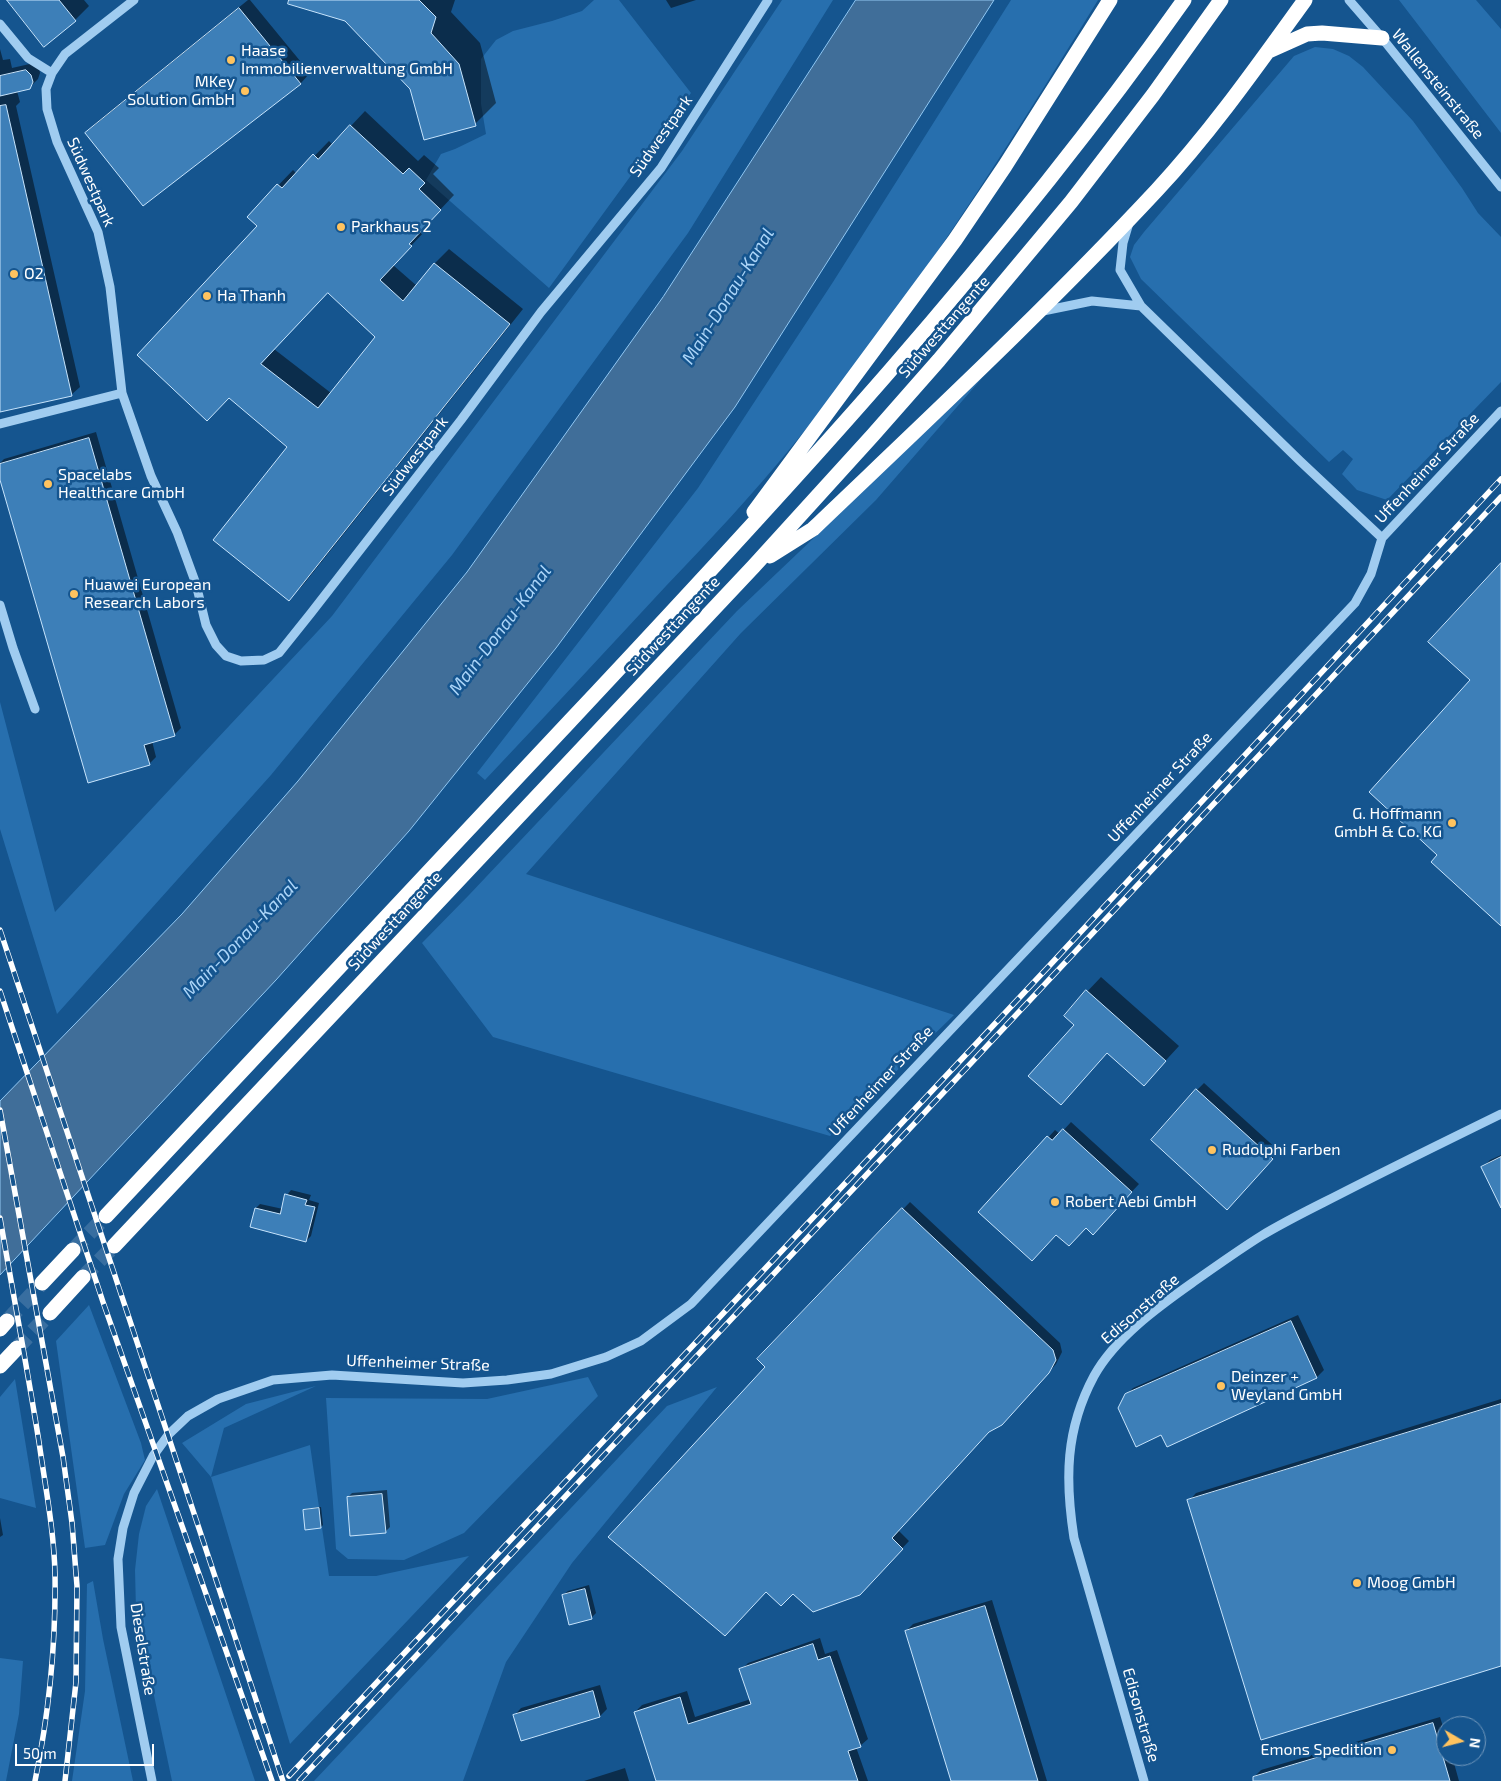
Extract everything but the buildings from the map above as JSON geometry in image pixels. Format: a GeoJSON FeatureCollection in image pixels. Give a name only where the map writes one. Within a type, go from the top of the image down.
{"type":"FeatureCollection","features":[{"type":"Feature","properties":{"kind":"highway"},"geometry":{"type":"LineString","coordinates":[[710,573],[807,438],[871,355],[955,240],[1005,166],[1110,0]]}},
{"type":"Feature","properties":{"kind":"highway","name":"Südwesttangente"},"geometry":{"type":"LineString","coordinates":[[106,1216],[710,573],[847,421],[988,255],[1048,181],[1125,82],[1184,0]]}},
{"type":"Feature","properties":{"kind":"highway","name":"Südwesttangente"},"geometry":{"type":"LineString","coordinates":[[114,1246],[754,566],[880,427],[1005,282],[1123,135],[1221,0]]}},
{"type":"Feature","properties":{"kind":"highway"},"geometry":{"type":"LineString","coordinates":[[754,566],[813,529],[1038,312],[1158,190],[1268,52],[1305,0]]}},
{"type":"Feature","properties":{"kind":"highway"},"geometry":{"type":"LineString","coordinates":[[1268,52],[1299,37],[1322,32],[1382,38]]}},
{"type":"Feature","properties":{"kind":"highway"},"geometry":{"type":"LineString","coordinates":[[42,1283],[73,1250]]}},
{"type":"Feature","properties":{"kind":"highway"},"geometry":{"type":"LineString","coordinates":[[50,1314],[83,1277]]}},
{"type":"Feature","properties":{"kind":"highway"},"geometry":{"type":"LineString","coordinates":[[0,1366],[17,1348]]}},
{"type":"Feature","properties":{"kind":"street","name":"Südwestpark"},"geometry":{"type":"LineString","coordinates":[[134,0],[65,54],[52,72],[46,89],[47,109],[57,142],[98,232],[110,287],[122,394],[151,476],[177,532],[196,584],[206,624],[216,645],[226,656],[241,661],[264,660],[279,653],[450,435],[541,312],[661,168],[768,0]]}},
{"type":"Feature","properties":{"kind":"street","name":"Wallensteinstraße"},"geometry":{"type":"LineString","coordinates":[[1349,0],[1382,38],[1501,188]]}},
{"type":"Feature","properties":{"kind":"street"},"geometry":{"type":"LineString","coordinates":[[0,24],[28,58],[52,72]]}},
{"type":"Feature","properties":{"kind":"street"},"geometry":{"type":"LineString","coordinates":[[1130,218],[1123,243],[1120,270],[1141,306],[1382,538]]}},
{"type":"Feature","properties":{"kind":"street"},"geometry":{"type":"LineString","coordinates":[[1038,312],[1092,300],[1141,306]]}},
{"type":"Feature","properties":{"kind":"street"},"geometry":{"type":"LineString","coordinates":[[0,424],[122,394]]}},
{"type":"Feature","properties":{"kind":"street","name":"Uffenheimer Straße"},"geometry":{"type":"LineString","coordinates":[[134,1493],[152,1456],[169,1434],[188,1416],[218,1399],[264,1383],[273,1380],[332,1375],[463,1383],[551,1374],[606,1358],[641,1341],[691,1304],[1355,603],[1371,574],[1382,538],[1501,410]]}},
{"type":"Feature","properties":{"kind":"street"},"geometry":{"type":"LineString","coordinates":[[0,605],[35,709]]}},
{"type":"Feature","properties":{"kind":"street","name":"Edisonstraße"},"geometry":{"type":"LineString","coordinates":[[1144,1781],[1074,1538],[1069,1502],[1070,1445],[1078,1412],[1094,1376],[1107,1357],[1121,1342],[1164,1303],[1262,1236],[1501,1114]]}},
{"type":"Feature","properties":{"kind":"street","name":"Dieselstraße"},"geometry":{"type":"LineString","coordinates":[[134,1493],[123,1528],[118,1559],[121,1627],[152,1781]]}},
{"type":"Feature","properties":{"kind":"shaded area"},"geometry":{"type":"Polygon","coordinates":[[[594,0],[619,0],[691,93],[549,288],[426,180],[441,154],[486,134],[481,104],[481,59],[496,40],[513,31],[582,11],[594,0]]]}},
{"type":"Feature","properties":{"kind":"shaded area"},"geometry":{"type":"Polygon","coordinates":[[[782,0],[833,0],[688,233],[452,555],[271,775],[57,1014],[0,829],[0,702],[55,912],[332,616],[682,151],[782,0]]]}},
{"type":"Feature","properties":{"kind":"shaded area"},"geometry":{"type":"Polygon","coordinates":[[[1011,0],[1098,0],[1027,115],[953,228],[876,338],[835,392],[778,463],[731,517],[485,780],[477,773],[698,488],[833,282],[1011,0]]]}},
{"type":"Feature","properties":{"kind":"shaded area"},"geometry":{"type":"Polygon","coordinates":[[[1399,0],[1476,0],[1501,29],[1501,133],[1399,0]]]}},
{"type":"Feature","properties":{"kind":"shaded area"},"geometry":{"type":"Polygon","coordinates":[[[1315,47],[1333,49],[1349,56],[1363,67],[1413,121],[1478,213],[1501,237],[1501,382],[1387,500],[1357,490],[1342,474],[1353,459],[1343,450],[1329,462],[1141,279],[1130,257],[1134,245],[1144,232],[1294,56],[1315,47]]]}},
{"type":"Feature","properties":{"kind":"shaded area"},"geometry":{"type":"Polygon","coordinates":[[[983,377],[876,500],[741,633],[526,874],[954,1015],[830,1136],[493,1037],[422,943],[737,611],[983,377]]]}},
{"type":"Feature","properties":{"kind":"shaded area"},"geometry":{"type":"Polygon","coordinates":[[[89,1305],[141,1443],[145,1460],[124,1494],[105,1545],[85,1548],[56,1341],[89,1305]]]}},
{"type":"Feature","properties":{"kind":"shaded area"},"geometry":{"type":"Polygon","coordinates":[[[588,1377],[598,1396],[464,1533],[404,1560],[348,1559],[336,1549],[326,1398],[487,1399],[588,1377]]]}},
{"type":"Feature","properties":{"kind":"shaded area"},"geometry":{"type":"Polygon","coordinates":[[[15,1379],[36,1508],[0,1498],[0,1397],[15,1379]]]}},
{"type":"Feature","properties":{"kind":"shaded area"},"geometry":{"type":"Polygon","coordinates":[[[316,1386],[224,1428],[211,1477],[182,1443],[246,1404],[316,1386]]]}},
{"type":"Feature","properties":{"kind":"shaded area"},"geometry":{"type":"Polygon","coordinates":[[[717,1387],[572,1563],[506,1662],[463,1781],[314,1781],[667,1406],[717,1387]]]}},
{"type":"Feature","properties":{"kind":"shaded area"},"geometry":{"type":"Polygon","coordinates":[[[310,1445],[329,1576],[376,1576],[469,1556],[290,1744],[211,1477],[310,1445]]]}},
{"type":"Feature","properties":{"kind":"shaded area"},"geometry":{"type":"Polygon","coordinates":[[[157,1489],[255,1781],[172,1781],[136,1610],[135,1570],[139,1534],[146,1506],[157,1489]]]}},
{"type":"Feature","properties":{"kind":"shaded area"},"geometry":{"type":"Polygon","coordinates":[[[93,1581],[103,1639],[133,1781],[72,1781],[85,1691],[87,1584],[93,1581]]]}},
{"type":"Feature","properties":{"kind":"shaded area"},"geometry":{"type":"Polygon","coordinates":[[[0,1658],[23,1661],[19,1714],[6,1781],[0,1781],[0,1658]]]}},
{"type":"Feature","properties":{"kind":"water","name":"Main-Donau-Kanal"},"geometry":{"type":"Polygon","coordinates":[[[856,0],[994,0],[735,407],[556,648],[409,831],[276,980],[0,1275],[0,1101],[182,914],[298,781],[467,572],[663,297],[856,0]]]}},
{"type":"Feature","properties":{"kind":"tunnel"},"geometry":{"type":"LineString","coordinates":[[73,1250],[106,1216]]}},
{"type":"Feature","properties":{"kind":"tunnel"},"geometry":{"type":"LineString","coordinates":[[83,1277],[114,1246]]}},
{"type":"Feature","properties":{"kind":"tunnel"},"geometry":{"type":"LineString","coordinates":[[7,1321],[42,1283]]}},
{"type":"Feature","properties":{"kind":"tunnel"},"geometry":{"type":"LineString","coordinates":[[17,1348],[50,1313]]}},
{"type":"Feature","properties":{"kind":"railway"},"geometry":{"type":"LineString","coordinates":[[289,1776],[1050,965],[1501,479]]}},
{"type":"Feature","properties":{"kind":"railway"},"geometry":{"type":"LineString","coordinates":[[299,1781],[1501,497]]}},
{"type":"Feature","properties":{"kind":"railway"},"geometry":{"type":"LineString","coordinates":[[0,930],[283,1781]]}},
{"type":"Feature","properties":{"kind":"railway"},"geometry":{"type":"LineString","coordinates":[[0,991],[103,1302],[272,1781]]}},
{"type":"Feature","properties":{"kind":"railway"},"geometry":{"type":"LineString","coordinates":[[0,1110],[63,1457],[72,1523],[77,1586],[76,1682],[65,1781]]}},
{"type":"Feature","properties":{"kind":"railway"},"geometry":{"type":"LineString","coordinates":[[0,1218],[39,1442],[54,1557],[55,1600],[51,1678],[35,1781]]}},
{"type":"Feature","properties":{"kind":"place","name":"Haase Immobilienverwaltung GmbH"},"geometry":{"type":"Point","coordinates":[231,60]}},
{"type":"Feature","properties":{"kind":"place","name":"MKey Solution GmbH"},"geometry":{"type":"Point","coordinates":[245,91]}},
{"type":"Feature","properties":{"kind":"place","name":"Parkhaus 2"},"geometry":{"type":"Point","coordinates":[341,227]}},
{"type":"Feature","properties":{"kind":"place","name":"O2"},"geometry":{"type":"Point","coordinates":[14,274]}},
{"type":"Feature","properties":{"kind":"place","name":"Ha Thanh"},"geometry":{"type":"Point","coordinates":[207,296]}},
{"type":"Feature","properties":{"kind":"place","name":"Spacelabs Healthcare GmbH"},"geometry":{"type":"Point","coordinates":[48,484]}},
{"type":"Feature","properties":{"kind":"place","name":"Huawei European Research Labors"},"geometry":{"type":"Point","coordinates":[74,594]}},
{"type":"Feature","properties":{"kind":"place","name":"G. Hoffmann GmbH & Co. KG"},"geometry":{"type":"Point","coordinates":[1452,823]}},
{"type":"Feature","properties":{"kind":"place","name":"Rudolphi Farben"},"geometry":{"type":"Point","coordinates":[1212,1150]}},
{"type":"Feature","properties":{"kind":"place","name":"Robert Aebi GmbH"},"geometry":{"type":"Point","coordinates":[1055,1202]}},
{"type":"Feature","properties":{"kind":"place","name":"Deinzer + Weyland GmbH"},"geometry":{"type":"Point","coordinates":[1221,1386]}},
{"type":"Feature","properties":{"kind":"place","name":"Moog GmbH"},"geometry":{"type":"Point","coordinates":[1357,1583]}},
{"type":"Feature","properties":{"kind":"place","name":"Emons Spedition"},"geometry":{"type":"Point","coordinates":[1392,1750]}}]}
